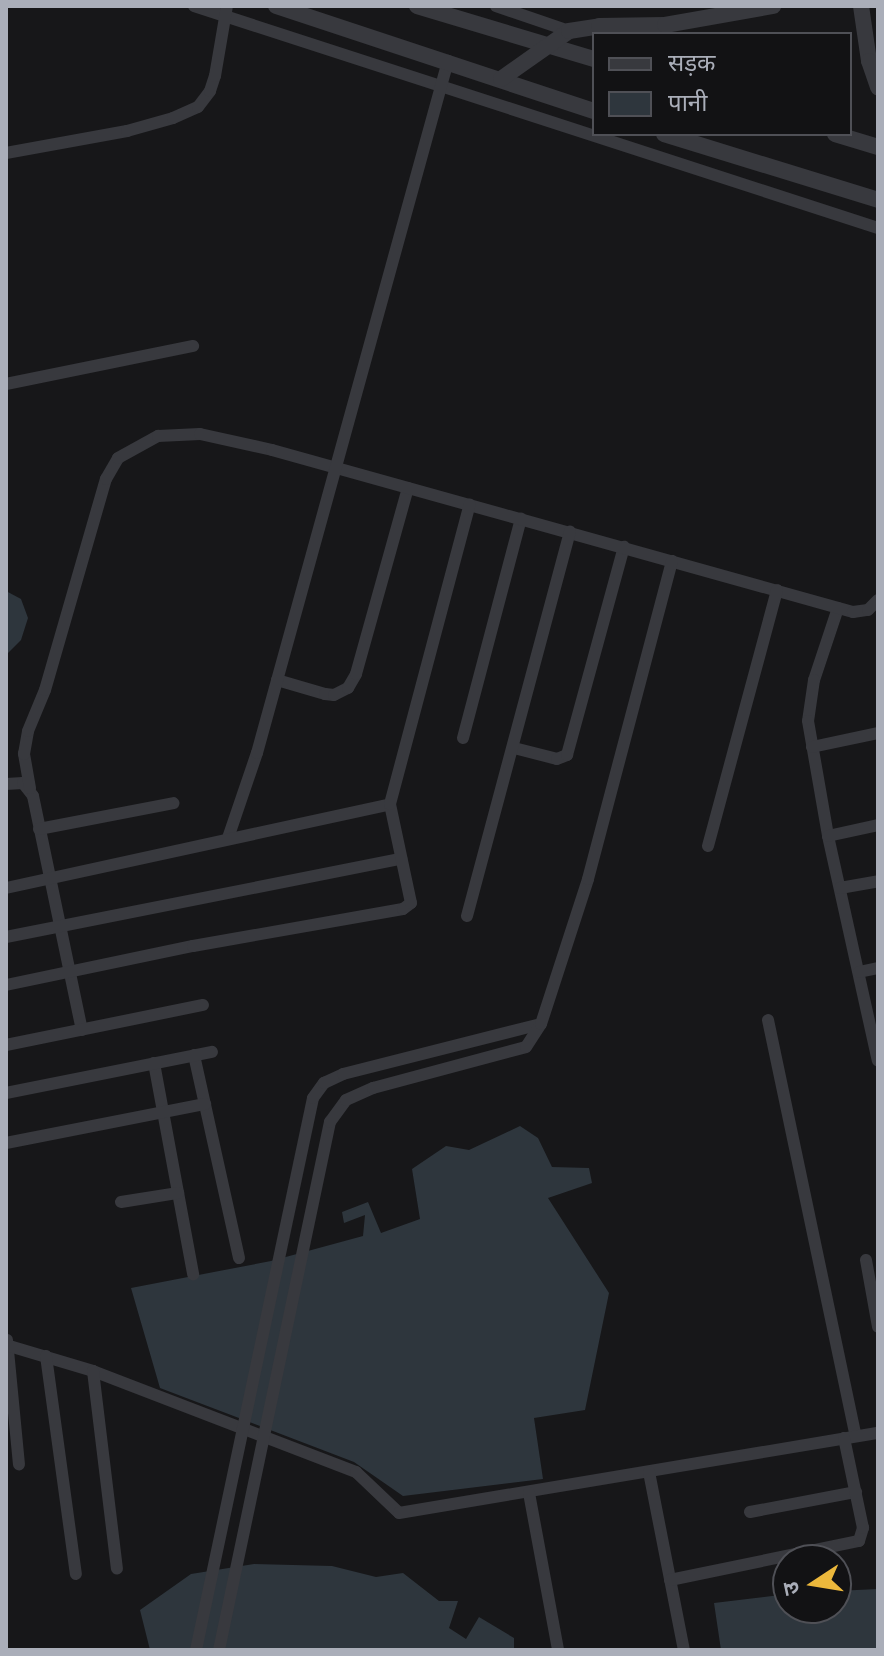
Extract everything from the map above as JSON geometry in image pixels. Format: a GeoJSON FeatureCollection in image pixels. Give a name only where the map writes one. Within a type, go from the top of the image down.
{"type":"FeatureCollection","features":[{"type":"Feature","properties":{"kind":"street"},"geometry":{"type":"LineString","coordinates":[[194,6],[226,11],[592,134]]}},
{"type":"Feature","properties":{"kind":"street"},"geometry":{"type":"LineString","coordinates":[[276,6],[592,110]]}},
{"type":"Feature","properties":{"kind":"street"},"geometry":{"type":"LineString","coordinates":[[417,6],[592,58]]}},
{"type":"Feature","properties":{"kind":"street"},"geometry":{"type":"LineString","coordinates":[[501,79],[569,31],[599,26],[665,25],[773,6]]}},
{"type":"Feature","properties":{"kind":"street"},"geometry":{"type":"LineString","coordinates":[[861,6],[869,61],[878,87]]}},
{"type":"Feature","properties":{"kind":"street"},"geometry":{"type":"LineString","coordinates":[[502,7],[569,31]]}},
{"type":"Feature","properties":{"kind":"street"},"geometry":{"type":"LineString","coordinates":[[6,153],[127,131],[173,118],[198,107],[210,91],[215,76],[226,11]]}},
{"type":"Feature","properties":{"kind":"street"},"geometry":{"type":"LineString","coordinates":[[228,838],[277,680],[448,61]]}},
{"type":"Feature","properties":{"kind":"street"},"geometry":{"type":"LineString","coordinates":[[597,136],[878,228]]}},
{"type":"Feature","properties":{"kind":"street"},"geometry":{"type":"LineString","coordinates":[[670,136],[878,200]]}},
{"type":"Feature","properties":{"kind":"street"},"geometry":{"type":"LineString","coordinates":[[842,136],[878,147]]}},
{"type":"Feature","properties":{"kind":"street"},"geometry":{"type":"LineString","coordinates":[[6,384],[193,346]]}},
{"type":"Feature","properties":{"kind":"street"},"geometry":{"type":"LineString","coordinates":[[82,1030],[24,754],[28,731],[45,690],[106,479],[118,458],[148,439],[185,432],[272,450],[838,608],[861,612],[878,600]]}},
{"type":"Feature","properties":{"kind":"street"},"geometry":{"type":"LineString","coordinates":[[277,680],[325,694],[348,688],[356,674],[408,488]]}},
{"type":"Feature","properties":{"kind":"street"},"geometry":{"type":"LineString","coordinates":[[6,985],[403,909],[411,903],[390,804],[470,504]]}},
{"type":"Feature","properties":{"kind":"street"},"geometry":{"type":"LineString","coordinates":[[463,738],[521,519]]}},
{"type":"Feature","properties":{"kind":"street"},"geometry":{"type":"LineString","coordinates":[[467,916],[570,532]]}},
{"type":"Feature","properties":{"kind":"street"},"geometry":{"type":"LineString","coordinates":[[514,748],[557,759],[567,755],[624,547]]}},
{"type":"Feature","properties":{"kind":"street"},"geometry":{"type":"LineString","coordinates":[[219,1650],[266,1440],[325,1141],[335,1110],[346,1100],[373,1088],[526,1047],[541,1024],[588,879],[672,561]]}},
{"type":"Feature","properties":{"kind":"street"},"geometry":{"type":"LineString","coordinates":[[708,846],[777,590]]}},
{"type":"Feature","properties":{"kind":"street"},"geometry":{"type":"LineString","coordinates":[[838,608],[810,697],[808,721],[828,836],[878,1061]]}},
{"type":"Feature","properties":{"kind":"street"},"geometry":{"type":"LineString","coordinates":[[812,747],[878,733]]}},
{"type":"Feature","properties":{"kind":"street"},"geometry":{"type":"LineString","coordinates":[[6,784],[23,783],[30,788]]}},
{"type":"Feature","properties":{"kind":"street"},"geometry":{"type":"LineString","coordinates":[[39,829],[174,803]]}},
{"type":"Feature","properties":{"kind":"street"},"geometry":{"type":"LineString","coordinates":[[6,888],[390,804]]}},
{"type":"Feature","properties":{"kind":"street"},"geometry":{"type":"LineString","coordinates":[[828,836],[878,825]]}},
{"type":"Feature","properties":{"kind":"street"},"geometry":{"type":"LineString","coordinates":[[6,937],[401,859]]}},
{"type":"Feature","properties":{"kind":"street"},"geometry":{"type":"LineString","coordinates":[[840,888],[878,881]]}},
{"type":"Feature","properties":{"kind":"street"},"geometry":{"type":"LineString","coordinates":[[859,972],[878,968]]}},
{"type":"Feature","properties":{"kind":"street"},"geometry":{"type":"LineString","coordinates":[[6,1045],[203,1005]]}},
{"type":"Feature","properties":{"kind":"street"},"geometry":{"type":"LineString","coordinates":[[670,1580],[859,1541],[863,1528],[850,1437],[768,1020]]}},
{"type":"Feature","properties":{"kind":"street"},"geometry":{"type":"LineString","coordinates":[[196,1650],[313,1098],[324,1083],[343,1074],[541,1024]]}},
{"type":"Feature","properties":{"kind":"street"},"geometry":{"type":"LineString","coordinates":[[6,1093],[212,1052]]}},
{"type":"Feature","properties":{"kind":"street"},"geometry":{"type":"LineString","coordinates":[[194,1055],[239,1258]]}},
{"type":"Feature","properties":{"kind":"street"},"geometry":{"type":"LineString","coordinates":[[154,1063],[193,1274]]}},
{"type":"Feature","properties":{"kind":"street"},"geometry":{"type":"LineString","coordinates":[[6,1143],[205,1104]]}},
{"type":"Feature","properties":{"kind":"street"},"geometry":{"type":"LineString","coordinates":[[121,1202],[178,1193]]}},
{"type":"Feature","properties":{"kind":"street"},"geometry":{"type":"LineString","coordinates":[[866,1260],[878,1327]]}},
{"type":"Feature","properties":{"kind":"street"},"geometry":{"type":"LineString","coordinates":[[19,1464],[7,1342],[93,1371],[356,1472],[399,1513],[878,1433]]}},
{"type":"Feature","properties":{"kind":"street"},"geometry":{"type":"LineString","coordinates":[[46,1356],[76,1574]]}},
{"type":"Feature","properties":{"kind":"street"},"geometry":{"type":"LineString","coordinates":[[93,1371],[117,1569]]}},
{"type":"Feature","properties":{"kind":"street"},"geometry":{"type":"LineString","coordinates":[[649,1472],[684,1650]]}},
{"type":"Feature","properties":{"kind":"street"},"geometry":{"type":"LineString","coordinates":[[750,1512],[856,1492]]}},
{"type":"Feature","properties":{"kind":"street"},"geometry":{"type":"LineString","coordinates":[[529,1493],[558,1650]]}},
{"type":"Feature","properties":{"kind":"water"},"geometry":{"type":"Polygon","coordinates":[[[6,591],[21,599],[28,618],[21,640],[7,654],[6,668],[6,591]]]}},
{"type":"Feature","properties":{"kind":"water"},"geometry":{"type":"Polygon","coordinates":[[[520,1126],[538,1138],[552,1167],[589,1168],[592,1183],[548,1198],[609,1293],[585,1410],[534,1418],[543,1479],[403,1496],[354,1462],[160,1388],[131,1288],[271,1261],[363,1236],[365,1215],[344,1223],[342,1212],[368,1202],[381,1233],[420,1219],[412,1169],[446,1146],[469,1150],[520,1126]]]}},
{"type":"Feature","properties":{"kind":"water"},"geometry":{"type":"Polygon","coordinates":[[[254,1564],[332,1566],[376,1577],[403,1573],[439,1601],[458,1601],[449,1628],[466,1639],[479,1617],[514,1638],[514,1650],[150,1650],[140,1610],[191,1574],[254,1564]]]}},
{"type":"Feature","properties":{"kind":"water"},"geometry":{"type":"Polygon","coordinates":[[[878,1589],[878,1650],[721,1650],[714,1603],[772,1596],[772,1624],[852,1624],[852,1590],[878,1589]]]}}]}
